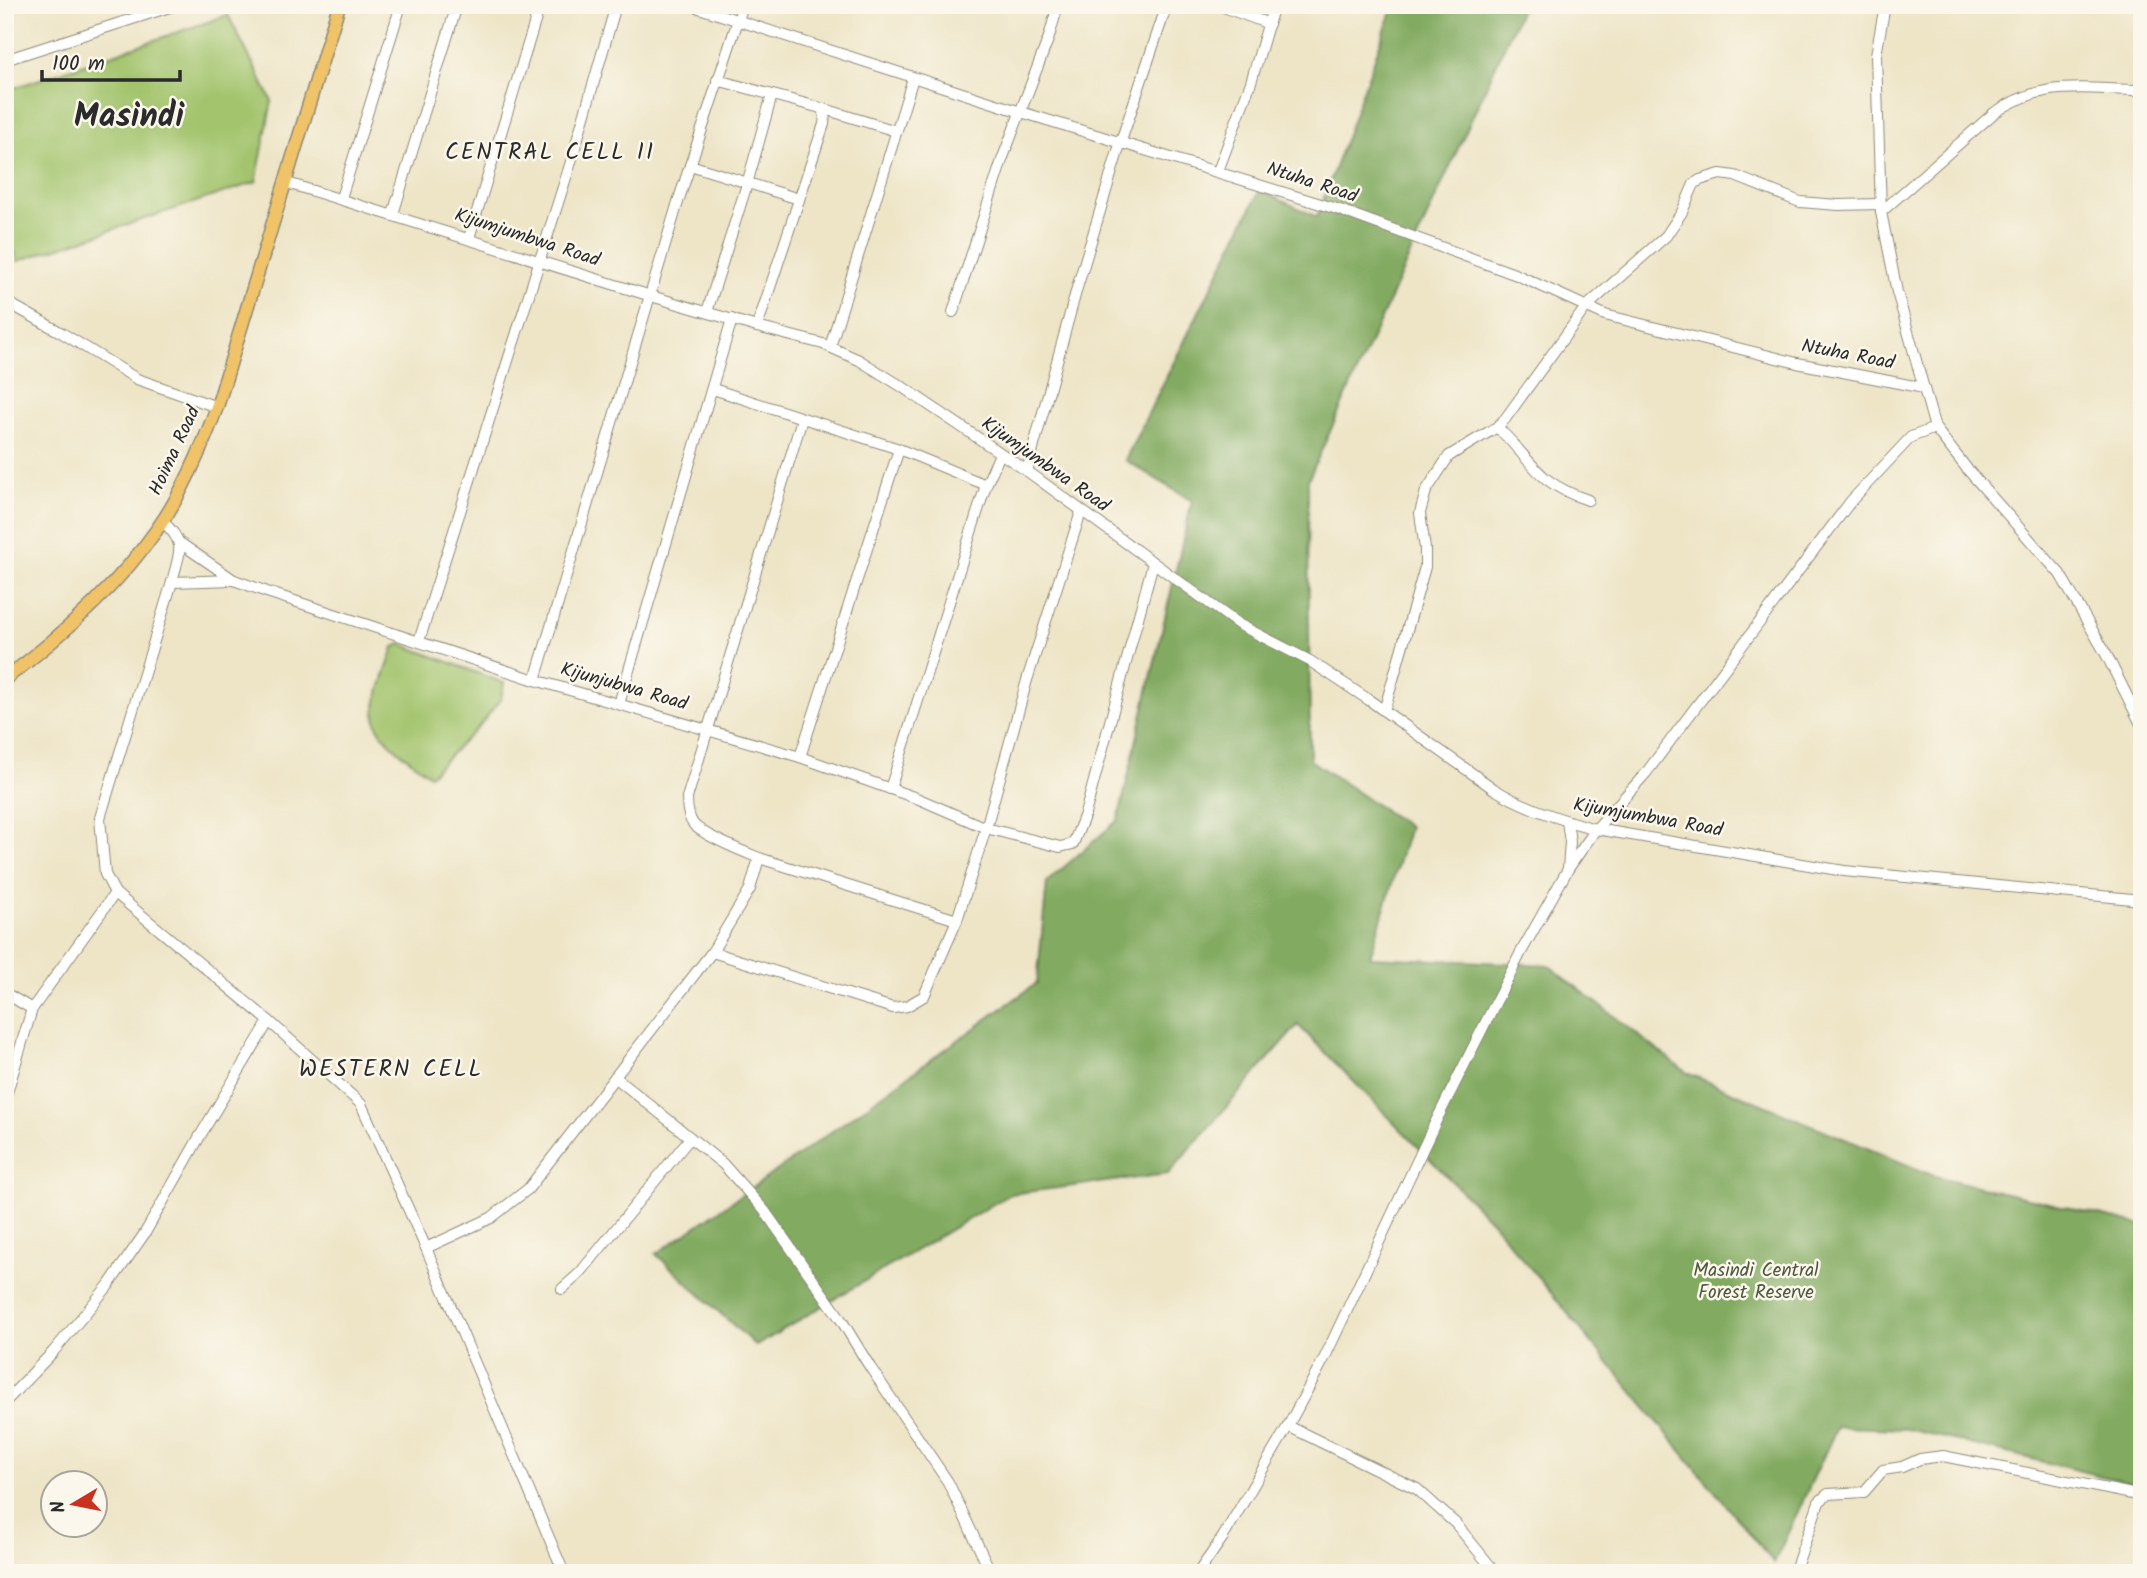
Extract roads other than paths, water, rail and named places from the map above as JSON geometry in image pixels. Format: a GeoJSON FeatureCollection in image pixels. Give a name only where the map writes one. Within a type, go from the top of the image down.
{"type":"FeatureCollection","features":[{"type":"Feature","properties":{"kind":"main road","name":"Hoima Road"},"geometry":{"type":"LineString","coordinates":[[5,679],[66,629],[105,592],[162,521],[197,457],[217,407],[339,5]]}},
{"type":"Feature","properties":{"kind":"street"},"geometry":{"type":"LineString","coordinates":[[5,60],[176,5]]}},
{"type":"Feature","properties":{"kind":"street"},"geometry":{"type":"LineString","coordinates":[[341,198],[401,5]]}},
{"type":"Feature","properties":{"kind":"street"},"geometry":{"type":"LineString","coordinates":[[393,214],[457,5]]}},
{"type":"Feature","properties":{"kind":"street"},"geometry":{"type":"LineString","coordinates":[[469,238],[540,5]]}},
{"type":"Feature","properties":{"kind":"street"},"geometry":{"type":"LineString","coordinates":[[419,641],[616,5]]}},
{"type":"Feature","properties":{"kind":"street","name":"Ntuha Road"},"geometry":{"type":"LineString","coordinates":[[690,5],[913,78],[1337,209],[1537,284],[1617,319],[1797,363],[1924,388]]}},
{"type":"Feature","properties":{"kind":"street"},"geometry":{"type":"LineString","coordinates":[[535,680],[690,165],[743,5]]}},
{"type":"Feature","properties":{"kind":"street"},"geometry":{"type":"LineString","coordinates":[[953,312],[998,172],[1058,5]]}},
{"type":"Feature","properties":{"kind":"street"},"geometry":{"type":"LineString","coordinates":[[1027,471],[1121,141],[1167,5]]}},
{"type":"Feature","properties":{"kind":"street"},"geometry":{"type":"LineString","coordinates":[[1218,5],[1269,24]]}},
{"type":"Feature","properties":{"kind":"street"},"geometry":{"type":"LineString","coordinates":[[1218,171],[1251,82],[1275,5]]}},
{"type":"Feature","properties":{"kind":"street"},"geometry":{"type":"LineString","coordinates":[[1885,5],[1876,55],[1881,208],[1897,292],[1935,428],[1968,470],[2060,574],[2106,654],[2142,726]]}},
{"type":"Feature","properties":{"kind":"street"},"geometry":{"type":"LineString","coordinates":[[830,347],[913,78]]}},
{"type":"Feature","properties":{"kind":"street"},"geometry":{"type":"LineString","coordinates":[[718,80],[896,131]]}},
{"type":"Feature","properties":{"kind":"street"},"geometry":{"type":"LineString","coordinates":[[1384,711],[1425,567],[1426,556],[1420,518],[1422,501],[1449,456],[1505,419],[1586,307],[1665,236],[1682,212],[1694,184],[1702,178],[1720,174],[1735,176],[1800,202],[1881,208],[1994,113],[2012,102],[2067,87],[2142,90]]}},
{"type":"Feature","properties":{"kind":"street"},"geometry":{"type":"LineString","coordinates":[[707,312],[772,94]]}},
{"type":"Feature","properties":{"kind":"street"},"geometry":{"type":"LineString","coordinates":[[757,327],[824,124],[825,115],[821,108]]}},
{"type":"Feature","properties":{"kind":"street"},"geometry":{"type":"LineString","coordinates":[[690,165],[799,199]]}},
{"type":"Feature","properties":{"kind":"street","name":"Kijumjumbwa Road"},"geometry":{"type":"LineString","coordinates":[[284,182],[650,296],[830,347],[859,360],[1027,471],[1238,624],[1310,661],[1511,799],[1567,821],[1597,829],[1844,870],[2142,900]]}},
{"type":"Feature","properties":{"kind":"street"},"geometry":{"type":"LineString","coordinates":[[5,301],[62,332],[137,379],[217,407]]}},
{"type":"Feature","properties":{"kind":"street"},"geometry":{"type":"LineString","coordinates":[[619,704],[732,319]]}},
{"type":"Feature","properties":{"kind":"street"},"geometry":{"type":"LineString","coordinates":[[713,389],[899,449],[986,485]]}},
{"type":"Feature","properties":{"kind":"street"},"geometry":{"type":"LineString","coordinates":[[802,419],[687,798],[688,812],[694,825],[728,845],[760,858],[957,919]]}},
{"type":"Feature","properties":{"kind":"street"},"geometry":{"type":"LineString","coordinates":[[1497,426],[1540,475],[1565,492],[1588,500]]}},
{"type":"Feature","properties":{"kind":"street"},"geometry":{"type":"LineString","coordinates":[[1198,1573],[1223,1537],[1324,1359],[1436,1121],[1520,954],[1568,869],[1597,829],[1646,773],[1851,502],[1911,437],[1935,428]]}},
{"type":"Feature","properties":{"kind":"street"},"geometry":{"type":"LineString","coordinates":[[800,757],[899,449]]}},
{"type":"Feature","properties":{"kind":"street"},"geometry":{"type":"LineString","coordinates":[[890,789],[986,485],[1000,454]]}},
{"type":"Feature","properties":{"kind":"street"},"geometry":{"type":"LineString","coordinates":[[712,952],[892,1008],[907,1006],[924,996],[957,919],[986,828],[1027,680],[1082,512]]}},
{"type":"Feature","properties":{"kind":"street","name":"Kijunjubwa Road"},"geometry":{"type":"LineString","coordinates":[[162,521],[175,533],[180,543],[234,580],[535,680],[800,757],[890,789],[986,828],[1066,847],[1074,842],[1085,814],[1153,563]]}},
{"type":"Feature","properties":{"kind":"street"},"geometry":{"type":"LineString","coordinates":[[180,543],[172,582],[100,818],[105,874],[115,893],[269,1021],[361,1104],[426,1248],[564,1573]]}},
{"type":"Feature","properties":{"kind":"street"},"geometry":{"type":"LineString","coordinates":[[172,582],[234,580]]}},
{"type":"Feature","properties":{"kind":"street"},"geometry":{"type":"LineString","coordinates":[[1567,821],[1570,842],[1568,869]]}},
{"type":"Feature","properties":{"kind":"street"},"geometry":{"type":"LineString","coordinates":[[426,1248],[491,1218],[528,1189],[712,952],[750,889],[760,858]]}},
{"type":"Feature","properties":{"kind":"street"},"geometry":{"type":"LineString","coordinates":[[5,1099],[32,1009],[115,893]]}},
{"type":"Feature","properties":{"kind":"street"},"geometry":{"type":"LineString","coordinates":[[5,993],[32,1009]]}},
{"type":"Feature","properties":{"kind":"street"},"geometry":{"type":"LineString","coordinates":[[5,1402],[53,1352],[108,1286],[145,1233],[269,1021]]}},
{"type":"Feature","properties":{"kind":"street"},"geometry":{"type":"LineString","coordinates":[[615,1077],[723,1164],[764,1210],[814,1284],[841,1318],[870,1367],[948,1482],[991,1573]]}},
{"type":"Feature","properties":{"kind":"street"},"geometry":{"type":"LineString","coordinates":[[562,1289],[580,1273],[690,1138]]}},
{"type":"Feature","properties":{"kind":"street"},"geometry":{"type":"LineString","coordinates":[[1288,1426],[1417,1489],[1456,1524],[1496,1573]]}},
{"type":"Feature","properties":{"kind":"street"},"geometry":{"type":"LineString","coordinates":[[1794,1573],[1819,1502],[1828,1494],[1864,1492],[1883,1470],[1920,1459],[1943,1456],[2142,1496]]}},
{"type":"Feature","properties":{"kind":"district","name":"Masindi"},"geometry":{"type":"Point","coordinates":[129,117]}},
{"type":"Feature","properties":{"kind":"district","name":"CENTRAL CELL II"},"geometry":{"type":"Point","coordinates":[550,153]}},
{"type":"Feature","properties":{"kind":"district","name":"WESTERN CELL"},"geometry":{"type":"Point","coordinates":[391,1070]}},
{"type":"Feature","properties":{"kind":"park label","name":"Masindi Central Forest Reserve"},"geometry":{"type":"Point","coordinates":[1756,1282]}}]}
